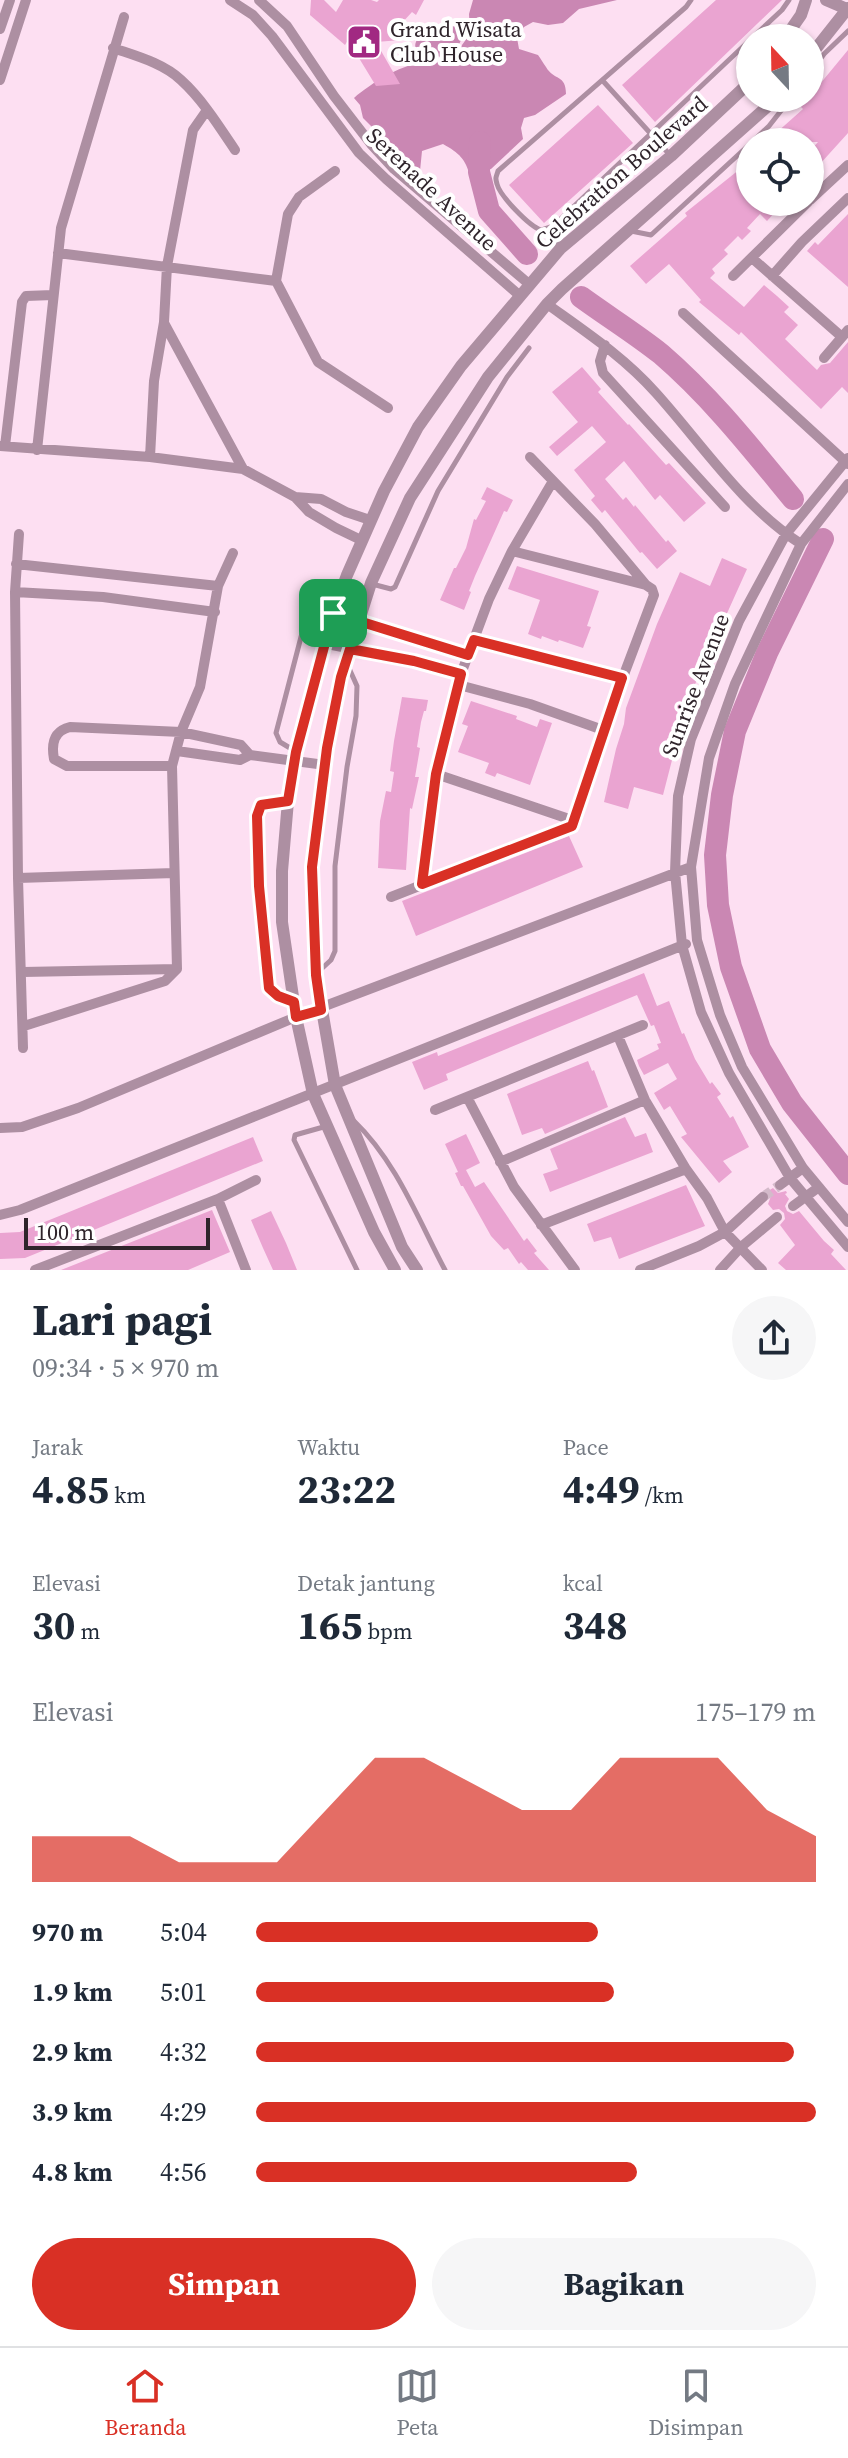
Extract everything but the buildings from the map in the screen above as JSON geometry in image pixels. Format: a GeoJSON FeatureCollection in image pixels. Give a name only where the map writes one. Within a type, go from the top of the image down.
{"type":"FeatureCollection","features":[{"type":"Feature","properties":{"kind":"street"},"geometry":{"type":"LineString","coordinates":[[10,0],[0,28],[15,32]]}},
{"type":"Feature","properties":{"kind":"street"},"geometry":{"type":"LineString","coordinates":[[0,80],[26,0]]}},
{"type":"Feature","properties":{"kind":"street","name":"Serenade Avenue"},"geometry":{"type":"LineString","coordinates":[[230,0],[253,15],[291,60],[359,153],[519,295]]}},
{"type":"Feature","properties":{"kind":"street"},"geometry":{"type":"LineString","coordinates":[[795,24],[806,0]]}},
{"type":"Feature","properties":{"kind":"street"},"geometry":{"type":"LineString","coordinates":[[824,38],[848,8],[826,0]]}},
{"type":"Feature","properties":{"kind":"street"},"geometry":{"type":"LineString","coordinates":[[253,15],[263,1]]}},
{"type":"Feature","properties":{"kind":"street","name":"Serenade Avenue"},"geometry":{"type":"LineString","coordinates":[[263,1],[287,26],[334,96],[394,169],[529,284]]}},
{"type":"Feature","properties":{"kind":"street"},"geometry":{"type":"LineString","coordinates":[[37,450],[58,253],[68,200],[124,17]]}},
{"type":"Feature","properties":{"kind":"street"},"geometry":{"type":"LineString","coordinates":[[113,48],[156,64],[180,79],[235,150]]}},
{"type":"Feature","properties":{"kind":"street","name":"Celebration Boulevard"},"geometry":{"type":"LineString","coordinates":[[395,1270],[374,1232],[313,1094],[296,1017],[282,922],[282,871],[288,801],[296,756],[333,613],[370,520],[418,427],[461,366],[560,249],[671,156],[736,95]]}},
{"type":"Feature","properties":{"kind":"street"},"geometry":{"type":"LineString","coordinates":[[150,457],[154,381],[164,322],[167,266],[193,130],[207,110]]}},
{"type":"Feature","properties":{"kind":"street"},"geometry":{"type":"LineString","coordinates":[[417,1270],[402,1247],[335,1085],[316,975],[312,867],[325,765],[348,655],[371,583],[410,498],[488,377],[547,304],[761,112]]}},
{"type":"Feature","properties":{"kind":"street"},"geometry":{"type":"LineString","coordinates":[[824,187],[848,165]]}},
{"type":"Feature","properties":{"kind":"street"},"geometry":{"type":"LineString","coordinates":[[335,171],[299,197],[288,214],[276,281],[318,362],[388,408]]}},
{"type":"Feature","properties":{"kind":"street"},"geometry":{"type":"LineString","coordinates":[[772,276],[848,198]]}},
{"type":"Feature","properties":{"kind":"street"},"geometry":{"type":"LineString","coordinates":[[733,276],[794,216]]}},
{"type":"Feature","properties":{"kind":"street"},"geometry":{"type":"LineString","coordinates":[[58,253],[276,281]]}},
{"type":"Feature","properties":{"kind":"street"},"geometry":{"type":"LineString","coordinates":[[752,258],[845,334],[824,358]]}},
{"type":"Feature","properties":{"kind":"street"},"geometry":{"type":"LineString","coordinates":[[53,295],[33,294],[26,296],[22,302],[3,446],[150,457],[243,469],[295,497],[309,512],[361,540]]}},
{"type":"Feature","properties":{"kind":"street"},"geometry":{"type":"LineString","coordinates":[[547,304],[624,359],[755,507],[801,544]]}},
{"type":"Feature","properties":{"kind":"street"},"geometry":{"type":"LineString","coordinates":[[683,313],[847,461]]}},
{"type":"Feature","properties":{"kind":"street"},"geometry":{"type":"LineString","coordinates":[[164,322],[243,469]]}},
{"type":"Feature","properties":{"kind":"street"},"geometry":{"type":"LineString","coordinates":[[605,345],[600,361],[603,373],[725,507]]}},
{"type":"Feature","properties":{"kind":"street"},"geometry":{"type":"LineString","coordinates":[[391,897],[568,829],[575,821],[603,730],[654,595],[595,524],[530,457]]}},
{"type":"Feature","properties":{"kind":"street","name":"Sunrise Avenue"},"geometry":{"type":"LineString","coordinates":[[847,461],[786,534],[739,621],[691,739],[678,796],[675,872],[682,945],[701,1012],[729,1073],[790,1178],[848,1247]]}},
{"type":"Feature","properties":{"kind":"street"},"geometry":{"type":"LineString","coordinates":[[422,884],[436,774],[468,655],[489,599],[512,551],[553,481]]}},
{"type":"Feature","properties":{"kind":"street","name":"Sunrise Avenue"},"geometry":{"type":"LineString","coordinates":[[848,484],[801,544],[735,684],[709,758],[691,867],[697,940],[720,1015],[742,1067],[803,1168],[848,1222]]}},
{"type":"Feature","properties":{"kind":"street"},"geometry":{"type":"LineString","coordinates":[[295,497],[321,499],[370,520]]}},
{"type":"Feature","properties":{"kind":"street"},"geometry":{"type":"LineString","coordinates":[[19,534],[15,592],[23,1048]]}},
{"type":"Feature","properties":{"kind":"street"},"geometry":{"type":"LineString","coordinates":[[512,551],[646,585]]}},
{"type":"Feature","properties":{"kind":"street"},"geometry":{"type":"LineString","coordinates":[[24,1026],[165,981],[177,969],[172,766],[181,732],[200,687],[218,586],[233,553]]}},
{"type":"Feature","properties":{"kind":"street"},"geometry":{"type":"LineString","coordinates":[[16,564],[218,586]]}},
{"type":"Feature","properties":{"kind":"street"},"geometry":{"type":"LineString","coordinates":[[15,592],[103,597],[215,612]]}},
{"type":"Feature","properties":{"kind":"street"},"geometry":{"type":"LineString","coordinates":[[333,613],[468,655]]}},
{"type":"Feature","properties":{"kind":"street"},"geometry":{"type":"LineString","coordinates":[[474,640],[622,678]]}},
{"type":"Feature","properties":{"kind":"street"},"geometry":{"type":"LineString","coordinates":[[327,644],[348,655],[414,661],[603,730]]}},
{"type":"Feature","properties":{"kind":"street"},"geometry":{"type":"LineString","coordinates":[[172,766],[67,766],[54,759],[54,740],[59,731],[70,727],[181,732],[241,745],[250,755]]}},
{"type":"Feature","properties":{"kind":"street"},"geometry":{"type":"LineString","coordinates":[[216,758],[219,739]]}},
{"type":"Feature","properties":{"kind":"street"},"geometry":{"type":"LineString","coordinates":[[177,751],[240,760],[250,755],[296,756],[325,765]]}},
{"type":"Feature","properties":{"kind":"street"},"geometry":{"type":"LineString","coordinates":[[436,774],[575,821]]}},
{"type":"Feature","properties":{"kind":"street"},"geometry":{"type":"LineString","coordinates":[[0,1128],[22,1127],[78,1108],[296,1017],[691,867]]}},
{"type":"Feature","properties":{"kind":"street"},"geometry":{"type":"LineString","coordinates":[[18,878],[174,873]]}},
{"type":"Feature","properties":{"kind":"street"},"geometry":{"type":"LineString","coordinates":[[0,1215],[20,1210],[697,940]]}},
{"type":"Feature","properties":{"kind":"street"},"geometry":{"type":"LineString","coordinates":[[23,972],[177,969]]}},
{"type":"Feature","properties":{"kind":"street"},"geometry":{"type":"LineString","coordinates":[[435,1110],[643,1025]]}},
{"type":"Feature","properties":{"kind":"street"},"geometry":{"type":"LineString","coordinates":[[618,1036],[645,1100],[686,1169],[707,1198],[725,1232],[762,1270]]}},
{"type":"Feature","properties":{"kind":"street"},"geometry":{"type":"LineString","coordinates":[[467,1097],[514,1187],[575,1270]]}},
{"type":"Feature","properties":{"kind":"street"},"geometry":{"type":"LineString","coordinates":[[500,1162],[645,1100]]}},
{"type":"Feature","properties":{"kind":"street"},"geometry":{"type":"LineString","coordinates":[[780,1185],[803,1168]]}},
{"type":"Feature","properties":{"kind":"street"},"geometry":{"type":"LineString","coordinates":[[541,1225],[686,1169]]}},
{"type":"Feature","properties":{"kind":"street"},"geometry":{"type":"LineString","coordinates":[[35,1270],[218,1199],[256,1180]]}},
{"type":"Feature","properties":{"kind":"street"},"geometry":{"type":"LineString","coordinates":[[793,1206],[819,1187]]}},
{"type":"Feature","properties":{"kind":"street"},"geometry":{"type":"LineString","coordinates":[[640,1270],[725,1232],[763,1197]]}},
{"type":"Feature","properties":{"kind":"street"},"geometry":{"type":"LineString","coordinates":[[218,1199],[243,1269]]}},
{"type":"Feature","properties":{"kind":"street"},"geometry":{"type":"LineString","coordinates":[[720,1270],[741,1247],[777,1217]]}},
{"type":"Feature","properties":{"kind":"lane"},"geometry":{"type":"LineString","coordinates":[[691,0],[603,81],[506,163],[495,178],[497,188],[530,225],[541,230],[553,226],[736,53]]}},
{"type":"Feature","properties":{"kind":"lane"},"geometry":{"type":"LineString","coordinates":[[767,24],[789,0]]}},
{"type":"Feature","properties":{"kind":"lane"},"geometry":{"type":"LineString","coordinates":[[824,54],[848,31]]}},
{"type":"Feature","properties":{"kind":"lane"},"geometry":{"type":"LineString","coordinates":[[603,81],[671,156]]}},
{"type":"Feature","properties":{"kind":"lane"},"geometry":{"type":"LineString","coordinates":[[767,128],[780,112]]}},
{"type":"Feature","properties":{"kind":"lane"},"geometry":{"type":"LineString","coordinates":[[627,230],[651,235],[736,157]]}},
{"type":"Feature","properties":{"kind":"lane"},"geometry":{"type":"LineString","coordinates":[[553,226],[560,249]]}},
{"type":"Feature","properties":{"kind":"lane"},"geometry":{"type":"LineString","coordinates":[[371,583],[391,589],[395,587],[438,491],[507,377],[529,348]]}},
{"type":"Feature","properties":{"kind":"lane"},"geometry":{"type":"LineString","coordinates":[[296,756],[280,742],[276,733],[307,614],[315,606],[339,595]]}},
{"type":"Feature","properties":{"kind":"lane"},"geometry":{"type":"LineString","coordinates":[[316,975],[331,960],[335,951],[335,866],[356,716],[357,686],[348,655]]}},
{"type":"Feature","properties":{"kind":"lane"},"geometry":{"type":"LineString","coordinates":[[288,801],[259,807],[258,858],[269,988],[278,996],[294,1002]]}},
{"type":"Feature","properties":{"kind":"lane"},"geometry":{"type":"LineString","coordinates":[[347,1115],[375,1142],[387,1160],[445,1270]]}},
{"type":"Feature","properties":{"kind":"lane"},"geometry":{"type":"LineString","coordinates":[[327,1126],[295,1135],[294,1140],[357,1270]]}},
{"type":"Feature","properties":{"kind":"shaded area"},"geometry":{"type":"Polygon","coordinates":[[[473,0],[617,0],[579,9],[563,23],[548,25],[533,22],[524,27],[517,38],[519,49],[538,55],[549,71],[562,80],[566,94],[535,115],[524,118],[521,128],[523,139],[491,169],[470,177],[461,157],[443,144],[422,151],[420,171],[415,177],[363,118],[360,105],[354,98],[386,76],[412,65],[437,62],[448,66],[458,63],[462,45],[470,34],[469,14],[473,0]]]}},
{"type":"Feature","properties":{"kind":"shaded area"},"geometry":{"type":"Polygon","coordinates":[[[451,26],[461,27],[464,34],[452,59],[417,50],[415,44],[418,38],[445,39],[451,26]]]}},
{"type":"Feature","properties":{"kind":"waterway"},"geometry":{"type":"LineString","coordinates":[[480,142],[479,172],[489,211],[527,254]]}},
{"type":"Feature","properties":{"kind":"waterway"},"geometry":{"type":"LineString","coordinates":[[581,297],[679,370],[730,424],[793,499]]}},
{"type":"Feature","properties":{"kind":"waterway"},"geometry":{"type":"LineString","coordinates":[[823,539],[767,653],[735,731],[722,795],[715,855],[718,905],[731,967],[760,1049],[792,1103],[848,1174]]}},
{"type":"Feature","properties":{"kind":"tunnel"},"geometry":{"type":"LineString","coordinates":[[763,1197],[780,1185]]}},
{"type":"Feature","properties":{"kind":"place","name":"Grand Wisata Club House"},"geometry":{"type":"Point","coordinates":[364,42]}},
{"type":"Feature","properties":{"kind":"route"},"geometry":{"type":"LineString","coordinates":[[333,613],[468,655],[474,640],[622,678],[572,826],[422,884],[436,774],[461,674],[350,649],[341,677],[327,748],[312,867],[316,975],[321,1010],[296,1017],[294,1002],[278,996],[269,988],[259,886],[257,816],[261,805],[288,801],[296,752],[333,613]]}}]}
